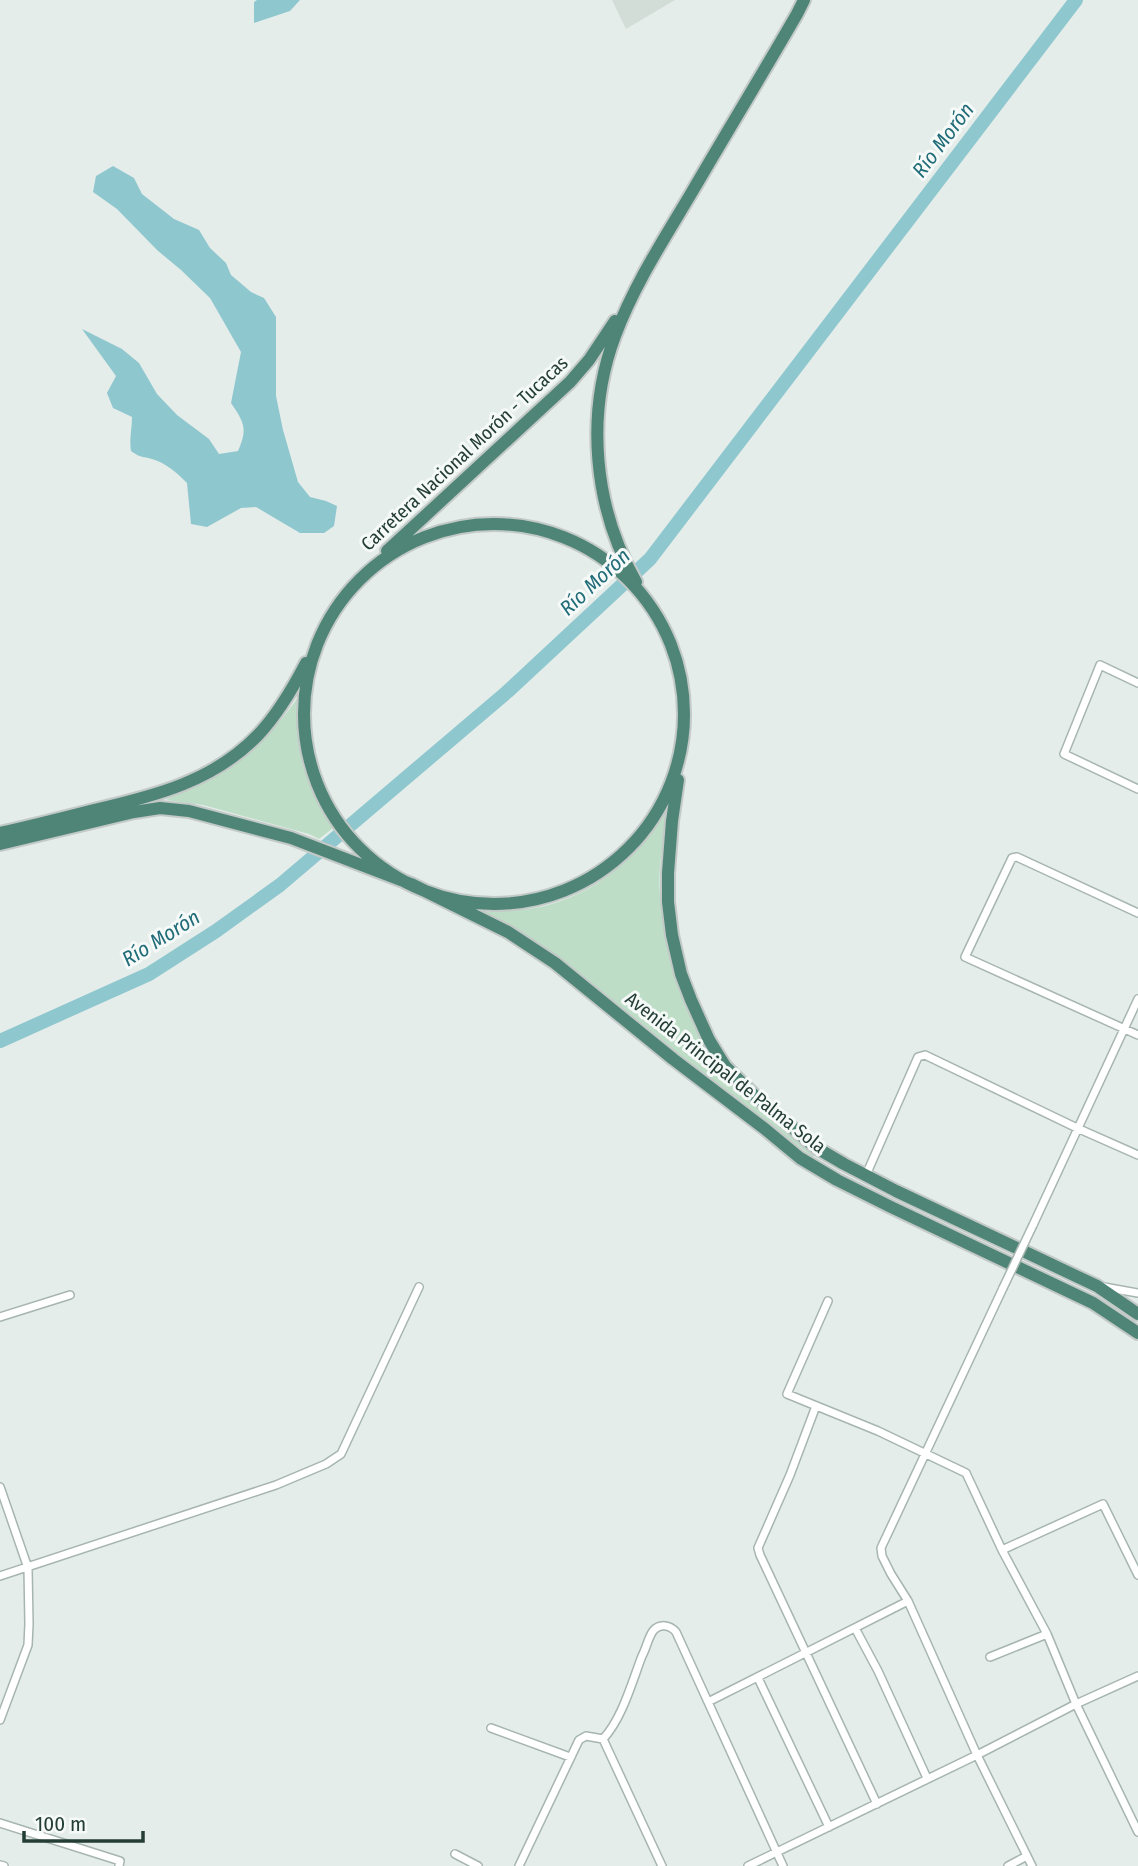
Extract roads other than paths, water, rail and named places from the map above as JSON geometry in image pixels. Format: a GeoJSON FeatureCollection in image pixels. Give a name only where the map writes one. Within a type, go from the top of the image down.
{"type":"FeatureCollection","features":[{"type":"Feature","properties":{"kind":"highway","name":"Carretera Nacional Morón - Tucacas"},"geometry":{"type":"LineString","coordinates":[[363,576],[570,382],[589,360],[637,287],[804,0]]}},
{"type":"Feature","properties":{"kind":"highway","name":"Carretera Nacional Morón - Tucacas"},"geometry":{"type":"LineString","coordinates":[[625,570],[602,494],[598,464],[598,424],[602,386],[611,348],[637,287]]}},
{"type":"Feature","properties":{"kind":"highway"},"geometry":{"type":"LineString","coordinates":[[0,833],[148,797],[193,781],[221,766],[248,744],[283,703],[342,599],[363,576],[393,553],[420,539],[457,528],[488,524],[518,526],[563,537],[625,570],[664,627],[680,670],[685,707],[682,745],[669,789],[655,816],[625,851],[589,878],[546,896],[501,903],[455,899],[281,835],[189,811],[160,808],[0,844]]}},
{"type":"Feature","properties":{"kind":"highway"},"geometry":{"type":"LineString","coordinates":[[319,638],[306,682],[304,728],[313,773],[325,801],[357,846],[385,869],[411,884]]}},
{"type":"Feature","properties":{"kind":"highway","name":"Avenida Principal de Palma Sola"},"geometry":{"type":"LineString","coordinates":[[682,745],[669,853],[668,902],[676,956],[697,1015],[725,1066],[755,1096],[815,1147],[866,1175],[1097,1286],[1138,1314]]}},
{"type":"Feature","properties":{"kind":"highway","name":"Avenida Principal de Palma Sola"},"geometry":{"type":"LineString","coordinates":[[411,884],[508,932],[555,963],[800,1158],[891,1207],[1093,1303],[1138,1333]]}},
{"type":"Feature","properties":{"kind":"street"},"geometry":{"type":"LineString","coordinates":[[1138,682],[1100,665],[1064,754],[1138,789]]}},
{"type":"Feature","properties":{"kind":"street"},"geometry":{"type":"LineString","coordinates":[[1138,913],[1017,857],[1012,858],[965,957],[1138,1035]]}},
{"type":"Feature","properties":{"kind":"street"},"geometry":{"type":"LineString","coordinates":[[1032,1866],[977,1755],[908,1601],[882,1556],[881,1548],[1138,999]]}},
{"type":"Feature","properties":{"kind":"street"},"geometry":{"type":"LineString","coordinates":[[866,1175],[918,1057],[925,1055],[1138,1155]]}},
{"type":"Feature","properties":{"kind":"street"},"geometry":{"type":"LineString","coordinates":[[1097,1286],[1138,1293]]}},
{"type":"Feature","properties":{"kind":"street"},"geometry":{"type":"LineString","coordinates":[[0,1576],[276,1485],[327,1464],[341,1454],[419,1287]]}},
{"type":"Feature","properties":{"kind":"street"},"geometry":{"type":"LineString","coordinates":[[0,1317],[70,1295]]}},
{"type":"Feature","properties":{"kind":"street"},"geometry":{"type":"LineString","coordinates":[[828,1301],[787,1394],[878,1431],[966,1474],[1002,1550],[1047,1634],[1076,1704],[1138,1832]]}},
{"type":"Feature","properties":{"kind":"street"},"geometry":{"type":"LineString","coordinates":[[816,1406],[758,1548],[877,1804]]}},
{"type":"Feature","properties":{"kind":"street"},"geometry":{"type":"LineString","coordinates":[[0,1487],[27,1568],[28,1645],[0,1720]]}},
{"type":"Feature","properties":{"kind":"street"},"geometry":{"type":"LineString","coordinates":[[1002,1550],[1103,1504],[1138,1575]]}},
{"type":"Feature","properties":{"kind":"street"},"geometry":{"type":"LineString","coordinates":[[708,1702],[908,1601]]}},
{"type":"Feature","properties":{"kind":"street"},"geometry":{"type":"LineString","coordinates":[[603,1740],[625,1701],[651,1634],[660,1626],[669,1626],[676,1632],[783,1866]]}},
{"type":"Feature","properties":{"kind":"street"},"geometry":{"type":"LineString","coordinates":[[855,1628],[878,1671],[927,1778]]}},
{"type":"Feature","properties":{"kind":"street"},"geometry":{"type":"LineString","coordinates":[[990,1657],[1047,1634]]}},
{"type":"Feature","properties":{"kind":"street"},"geometry":{"type":"LineString","coordinates":[[748,1866],[1138,1676]]}},
{"type":"Feature","properties":{"kind":"street"},"geometry":{"type":"LineString","coordinates":[[758,1678],[829,1827]]}},
{"type":"Feature","properties":{"kind":"street"},"geometry":{"type":"LineString","coordinates":[[491,1728],[570,1757]]}},
{"type":"Feature","properties":{"kind":"street"},"geometry":{"type":"LineString","coordinates":[[519,1866],[579,1740],[589,1736],[603,1740],[662,1866]]}},
{"type":"Feature","properties":{"kind":"street"},"geometry":{"type":"LineString","coordinates":[[0,1823],[120,1861],[118,1866]]}},
{"type":"Feature","properties":{"kind":"street"},"geometry":{"type":"LineString","coordinates":[[455,1854],[478,1866]]}},
{"type":"Feature","properties":{"kind":"street"},"geometry":{"type":"LineString","coordinates":[[1008,1866],[1027,1856]]}},
{"type":"Feature","properties":{"kind":"water"},"geometry":{"type":"Polygon","coordinates":[[[300,0],[290,11],[254,23],[254,2],[300,0]]]}},
{"type":"Feature","properties":{"kind":"water"},"geometry":{"type":"Polygon","coordinates":[[[113,166],[134,178],[142,194],[174,219],[199,230],[210,248],[226,263],[231,275],[251,292],[264,298],[276,317],[276,396],[298,482],[310,497],[337,506],[334,526],[324,533],[300,533],[256,507],[241,508],[207,527],[191,524],[187,483],[162,463],[131,451],[132,417],[113,408],[107,393],[116,376],[82,329],[122,349],[139,363],[157,394],[177,415],[209,439],[219,454],[238,451],[243,437],[242,421],[231,403],[241,352],[210,298],[117,209],[93,192],[96,176],[113,166]]]}},
{"type":"Feature","properties":{"kind":"waterway","name":"Río Morón"},"geometry":{"type":"LineString","coordinates":[[0,1041],[149,974],[280,885],[507,692],[650,559],[1076,0]]}}]}
